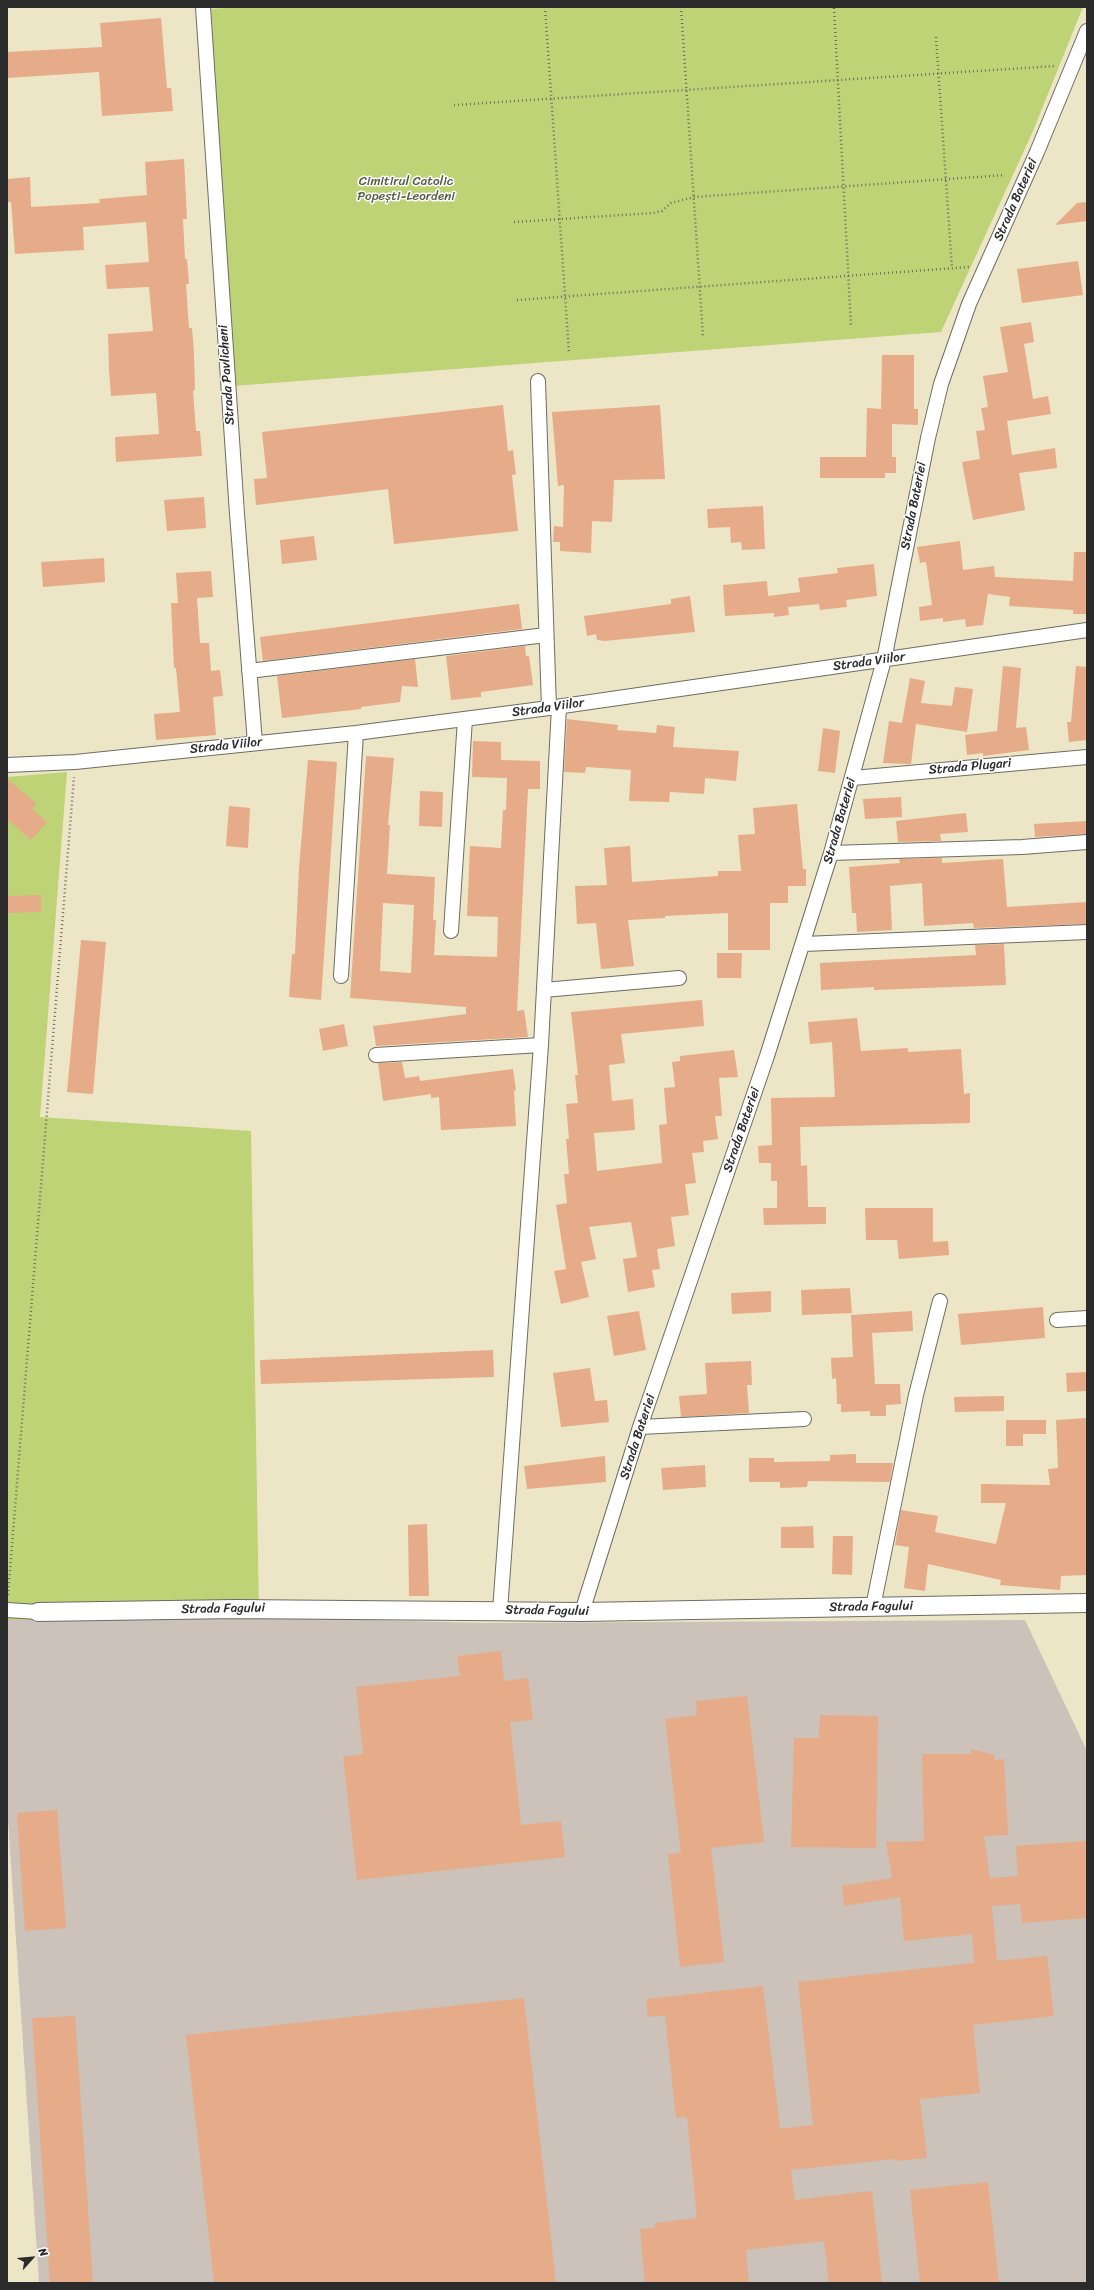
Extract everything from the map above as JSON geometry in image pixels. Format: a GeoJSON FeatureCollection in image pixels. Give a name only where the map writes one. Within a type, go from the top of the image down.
{"type":"FeatureCollection","features":[{"type":"Feature","properties":{"kind":"street","name":"Strada Pavlicheni"},"geometry":{"type":"LineString","coordinates":[[203,7],[255,744]]}},
{"type":"Feature","properties":{"kind":"street","name":"Strada Bateriei"},"geometry":{"type":"LineString","coordinates":[[582,1612],[640,1427],[804,944],[853,778],[884,660],[928,438],[941,384],[969,304],[1087,31]]}},
{"type":"Feature","properties":{"kind":"street"},"geometry":{"type":"LineString","coordinates":[[500,1610],[541,1045],[554,708],[546,635],[538,381]]}},
{"type":"Feature","properties":{"kind":"street","name":"Strada Viilor"},"geometry":{"type":"LineString","coordinates":[[7,765],[75,762],[356,733],[554,708],[1087,630]]}},
{"type":"Feature","properties":{"kind":"street"},"geometry":{"type":"LineString","coordinates":[[249,671],[546,635]]}},
{"type":"Feature","properties":{"kind":"street"},"geometry":{"type":"LineString","coordinates":[[451,931],[465,719]]}},
{"type":"Feature","properties":{"kind":"street"},"geometry":{"type":"LineString","coordinates":[[341,976],[356,733]]}},
{"type":"Feature","properties":{"kind":"street","name":"Strada Plugari"},"geometry":{"type":"LineString","coordinates":[[853,778],[1087,757]]}},
{"type":"Feature","properties":{"kind":"street"},"geometry":{"type":"LineString","coordinates":[[831,853],[1022,847],[1087,842]]}},
{"type":"Feature","properties":{"kind":"street"},"geometry":{"type":"LineString","coordinates":[[804,944],[1087,932]]}},
{"type":"Feature","properties":{"kind":"street"},"geometry":{"type":"LineString","coordinates":[[544,990],[679,978]]}},
{"type":"Feature","properties":{"kind":"street"},"geometry":{"type":"LineString","coordinates":[[376,1055],[541,1045]]}},
{"type":"Feature","properties":{"kind":"street"},"geometry":{"type":"LineString","coordinates":[[873,1607],[916,1395],[940,1301]]}},
{"type":"Feature","properties":{"kind":"street"},"geometry":{"type":"LineString","coordinates":[[1057,1320],[1087,1318]]}},
{"type":"Feature","properties":{"kind":"street"},"geometry":{"type":"LineString","coordinates":[[640,1427],[804,1419]]}},
{"type":"Feature","properties":{"kind":"street","name":"Strada Fagului"},"geometry":{"type":"LineString","coordinates":[[7,1610],[38,1612],[235,1609],[500,1610],[582,1612],[1087,1603]]}},
{"type":"Feature","properties":{"kind":"path"},"geometry":{"type":"LineString","coordinates":[[545,7],[569,353]]}},
{"type":"Feature","properties":{"kind":"path"},"geometry":{"type":"LineString","coordinates":[[680,7],[687,89],[703,338]]}},
{"type":"Feature","properties":{"kind":"path"},"geometry":{"type":"LineString","coordinates":[[834,8],[851,326]]}},
{"type":"Feature","properties":{"kind":"path"},"geometry":{"type":"LineString","coordinates":[[936,37],[952,268]]}},
{"type":"Feature","properties":{"kind":"path"},"geometry":{"type":"LineString","coordinates":[[454,105],[1073,64]]}},
{"type":"Feature","properties":{"kind":"path"},"geometry":{"type":"LineString","coordinates":[[514,222],[653,213],[662,211],[671,203],[694,197],[1005,175]]}},
{"type":"Feature","properties":{"kind":"path"},"geometry":{"type":"LineString","coordinates":[[517,300],[987,265]]}},
{"type":"Feature","properties":{"kind":"path"},"geometry":{"type":"LineString","coordinates":[[7,1610],[75,762]]}},
{"type":"Feature","properties":{"kind":"shaded area"},"geometry":{"type":"Polygon","coordinates":[[[259,1617],[483,1623],[1025,1620],[1087,1751],[1087,2283],[39,2283],[7,1805],[7,1620],[259,1617]]]}},
{"type":"Feature","properties":{"kind":"green space","name":"Cimitirul Catolic Popești-Leordeni"},"geometry":{"type":"Polygon","coordinates":[[[244,7],[1083,7],[1033,131],[941,332],[233,386],[208,9],[244,7]]]}},
{"type":"Feature","properties":{"kind":"green space"},"geometry":{"type":"Polygon","coordinates":[[[67,772],[40,1117],[251,1131],[259,1617],[7,1620],[7,777],[67,772]]]}},
{"type":"Feature","properties":{"kind":"building"},"geometry":{"type":"Polygon","coordinates":[[[161,18],[167,88],[171,88],[173,111],[102,116],[99,72],[7,78],[7,52],[102,47],[100,23],[161,18]]]}},
{"type":"Feature","properties":{"kind":"building"},"geometry":{"type":"Polygon","coordinates":[[[184,159],[187,219],[183,219],[185,259],[187,259],[189,284],[186,284],[189,328],[192,328],[194,352],[195,390],[193,391],[196,431],[200,431],[202,456],[116,462],[115,437],[159,434],[156,393],[111,396],[109,369],[108,334],[153,331],[149,287],[107,289],[105,265],[149,262],[146,222],[83,227],[84,250],[15,254],[11,202],[7,202],[7,179],[30,177],[31,207],[100,203],[99,199],[147,195],[145,162],[184,159]]]}},
{"type":"Feature","properties":{"kind":"building"},"geometry":{"type":"Polygon","coordinates":[[[1087,202],[1087,221],[1055,225],[1077,203],[1087,202]]]}},
{"type":"Feature","properties":{"kind":"building"},"geometry":{"type":"Polygon","coordinates":[[[1078,261],[1083,295],[1022,303],[1017,269],[1078,261]]]}},
{"type":"Feature","properties":{"kind":"building"},"geometry":{"type":"Polygon","coordinates":[[[1031,322],[1034,342],[1024,344],[1033,399],[1048,396],[1051,414],[1007,421],[1012,455],[1055,448],[1057,468],[1019,473],[1025,510],[973,520],[962,462],[980,459],[976,431],[985,430],[981,408],[988,407],[983,376],[1008,372],[1000,327],[1031,322]]]}},
{"type":"Feature","properties":{"kind":"building"},"geometry":{"type":"Polygon","coordinates":[[[882,355],[914,355],[914,409],[918,409],[918,425],[892,424],[892,457],[896,457],[896,473],[885,473],[885,478],[820,478],[820,457],[866,457],[867,408],[881,409],[882,355]]]}},
{"type":"Feature","properties":{"kind":"building"},"geometry":{"type":"Polygon","coordinates":[[[503,405],[508,451],[513,450],[516,474],[512,475],[518,531],[394,544],[388,489],[256,505],[254,479],[267,478],[262,432],[503,405]]]}},
{"type":"Feature","properties":{"kind":"building"},"geometry":{"type":"Polygon","coordinates":[[[660,405],[665,479],[614,480],[612,522],[592,521],[591,553],[560,551],[560,542],[553,542],[554,526],[563,527],[564,485],[558,486],[552,412],[660,405]]]}},
{"type":"Feature","properties":{"kind":"building"},"geometry":{"type":"Polygon","coordinates":[[[204,497],[206,528],[167,531],[164,500],[204,497]]]}},
{"type":"Feature","properties":{"kind":"building"},"geometry":{"type":"Polygon","coordinates":[[[763,506],[765,549],[742,550],[741,542],[731,543],[730,527],[708,528],[707,509],[763,506]]]}},
{"type":"Feature","properties":{"kind":"building"},"geometry":{"type":"Polygon","coordinates":[[[314,536],[317,560],[282,564],[280,540],[314,536]]]}},
{"type":"Feature","properties":{"kind":"building"},"geometry":{"type":"Polygon","coordinates":[[[960,541],[963,570],[994,566],[995,577],[1073,581],[1074,552],[1087,552],[1087,614],[1073,614],[1073,610],[1009,606],[1010,597],[988,594],[983,625],[966,627],[965,619],[943,622],[943,618],[920,621],[919,607],[932,605],[926,562],[920,563],[917,547],[960,541]]]}},
{"type":"Feature","properties":{"kind":"building"},"geometry":{"type":"Polygon","coordinates":[[[104,558],[105,582],[43,587],[41,562],[104,558]]]}},
{"type":"Feature","properties":{"kind":"building"},"geometry":{"type":"Polygon","coordinates":[[[874,564],[877,596],[846,600],[847,607],[820,610],[819,604],[788,607],[789,615],[774,617],[774,613],[725,616],[723,585],[767,581],[768,596],[800,592],[798,578],[838,573],[837,568],[874,564]]]}},
{"type":"Feature","properties":{"kind":"building"},"geometry":{"type":"Polygon","coordinates":[[[211,571],[213,597],[197,598],[200,643],[209,643],[211,671],[220,670],[223,696],[213,697],[216,735],[156,740],[154,714],[180,712],[176,668],[174,668],[171,603],[178,603],[176,573],[211,571]]]}},
{"type":"Feature","properties":{"kind":"building"},"geometry":{"type":"Polygon","coordinates":[[[690,596],[695,632],[605,641],[597,640],[596,634],[587,636],[584,616],[671,604],[671,599],[690,596]]]}},
{"type":"Feature","properties":{"kind":"building"},"geometry":{"type":"Polygon","coordinates":[[[519,604],[522,629],[263,661],[260,637],[519,604]]]}},
{"type":"Feature","properties":{"kind":"building"},"geometry":{"type":"Polygon","coordinates":[[[525,646],[526,656],[529,656],[533,685],[481,692],[481,697],[451,700],[446,656],[525,646]]]}},
{"type":"Feature","properties":{"kind":"building"},"geometry":{"type":"Polygon","coordinates":[[[415,659],[418,687],[402,686],[400,702],[361,707],[361,709],[282,718],[277,676],[415,659]]]}},
{"type":"Feature","properties":{"kind":"building"},"geometry":{"type":"Polygon","coordinates":[[[1003,666],[1021,668],[1016,728],[1026,727],[1029,750],[983,756],[983,753],[967,755],[965,735],[997,731],[1003,666]]]}},
{"type":"Feature","properties":{"kind":"building"},"geometry":{"type":"Polygon","coordinates":[[[1076,666],[1087,667],[1087,740],[1069,742],[1067,722],[1071,722],[1076,666]]]}},
{"type":"Feature","properties":{"kind":"building"},"geometry":{"type":"Polygon","coordinates":[[[910,678],[925,681],[921,703],[952,706],[955,687],[973,689],[967,732],[916,724],[911,764],[883,763],[889,721],[902,723],[910,678]]]}},
{"type":"Feature","properties":{"kind":"building"},"geometry":{"type":"Polygon","coordinates":[[[567,719],[618,725],[617,730],[656,733],[657,725],[675,727],[673,747],[739,751],[736,781],[705,778],[704,794],[670,792],[669,802],[629,801],[631,770],[586,767],[585,773],[564,772],[567,719]]]}},
{"type":"Feature","properties":{"kind":"building"},"geometry":{"type":"Polygon","coordinates":[[[823,728],[840,731],[835,773],[818,771],[823,728]]]}},
{"type":"Feature","properties":{"kind":"building"},"geometry":{"type":"Polygon","coordinates":[[[473,741],[501,742],[501,760],[540,761],[540,789],[528,789],[517,1011],[524,1010],[528,1037],[376,1046],[373,1026],[466,1014],[466,1007],[350,998],[366,756],[394,758],[388,825],[390,825],[387,874],[435,877],[433,920],[436,920],[434,955],[497,957],[498,917],[467,916],[470,846],[501,848],[503,810],[506,810],[507,778],[472,777],[473,741]],[[383,903],[380,971],[411,973],[414,905],[383,903]]]}},
{"type":"Feature","properties":{"kind":"building"},"geometry":{"type":"Polygon","coordinates":[[[308,760],[337,762],[321,1000],[289,997],[292,954],[295,954],[299,868],[308,760]]]}},
{"type":"Feature","properties":{"kind":"building"},"geometry":{"type":"Polygon","coordinates":[[[7,779],[37,804],[32,809],[47,822],[31,840],[7,819],[7,779]]]}},
{"type":"Feature","properties":{"kind":"building"},"geometry":{"type":"Polygon","coordinates":[[[420,791],[443,792],[442,827],[419,826],[420,791]]]}},
{"type":"Feature","properties":{"kind":"building"},"geometry":{"type":"Polygon","coordinates":[[[901,797],[902,817],[865,819],[863,799],[901,797]]]}},
{"type":"Feature","properties":{"kind":"building"},"geometry":{"type":"Polygon","coordinates":[[[797,804],[803,869],[806,869],[806,886],[788,886],[788,903],[770,903],[770,950],[728,950],[728,913],[665,916],[665,918],[628,920],[634,966],[601,969],[596,923],[577,924],[575,886],[607,885],[604,848],[630,846],[632,882],[718,876],[718,871],[741,871],[738,835],[755,834],[753,808],[797,804]]]}},
{"type":"Feature","properties":{"kind":"building"},"geometry":{"type":"Polygon","coordinates":[[[229,806],[250,808],[248,848],[226,846],[229,806]]]}},
{"type":"Feature","properties":{"kind":"building"},"geometry":{"type":"Polygon","coordinates":[[[966,813],[968,832],[940,834],[941,841],[898,842],[896,821],[966,813]]]}},
{"type":"Feature","properties":{"kind":"building"},"geometry":{"type":"Polygon","coordinates":[[[1087,821],[1087,834],[1035,837],[1034,824],[1087,821]]]}},
{"type":"Feature","properties":{"kind":"building"},"geometry":{"type":"Polygon","coordinates":[[[942,858],[942,863],[1003,859],[1007,907],[1087,902],[1087,924],[974,928],[973,923],[924,926],[922,883],[890,886],[892,930],[857,932],[856,913],[852,913],[849,867],[900,863],[899,859],[942,858]]]}},
{"type":"Feature","properties":{"kind":"building"},"geometry":{"type":"Polygon","coordinates":[[[41,895],[41,912],[7,913],[7,896],[41,895]]]}},
{"type":"Feature","properties":{"kind":"building"},"geometry":{"type":"Polygon","coordinates":[[[81,940],[106,942],[93,1094],[67,1092],[81,940]]]}},
{"type":"Feature","properties":{"kind":"building"},"geometry":{"type":"Polygon","coordinates":[[[1004,944],[1006,985],[874,990],[874,987],[821,990],[820,963],[976,955],[975,945],[1004,944]]]}},
{"type":"Feature","properties":{"kind":"building"},"geometry":{"type":"Polygon","coordinates":[[[717,953],[742,953],[741,978],[717,978],[717,953]]]}},
{"type":"Feature","properties":{"kind":"building"},"geometry":{"type":"Polygon","coordinates":[[[702,1000],[704,1026],[621,1034],[625,1063],[609,1065],[612,1101],[633,1099],[635,1130],[594,1133],[597,1171],[662,1163],[659,1125],[667,1124],[664,1088],[675,1087],[672,1062],[680,1061],[680,1056],[734,1050],[738,1077],[719,1078],[722,1116],[715,1116],[718,1139],[703,1141],[704,1152],[692,1153],[696,1183],[685,1184],[689,1215],[671,1217],[675,1246],[657,1249],[660,1269],[652,1270],[655,1287],[628,1292],[623,1259],[637,1257],[631,1222],[589,1227],[596,1259],[581,1262],[589,1297],[561,1304],[554,1271],[566,1269],[556,1205],[567,1203],[564,1174],[569,1174],[566,1139],[569,1139],[566,1104],[578,1103],[575,1075],[578,1075],[571,1012],[702,1000]]]}},
{"type":"Feature","properties":{"kind":"building"},"geometry":{"type":"Polygon","coordinates":[[[857,1018],[861,1051],[908,1048],[908,1052],[961,1049],[964,1094],[970,1093],[970,1123],[800,1127],[801,1166],[807,1165],[808,1207],[826,1207],[826,1224],[764,1225],[763,1208],[777,1208],[777,1181],[771,1181],[771,1163],[759,1163],[758,1146],[772,1145],[771,1098],[835,1097],[832,1042],[810,1044],[808,1022],[857,1018]]]}},
{"type":"Feature","properties":{"kind":"building"},"geometry":{"type":"Polygon","coordinates":[[[344,1024],[348,1046],[323,1051],[319,1029],[344,1024]]]}},
{"type":"Feature","properties":{"kind":"building"},"geometry":{"type":"Polygon","coordinates":[[[402,1062],[405,1078],[419,1076],[420,1081],[513,1069],[516,1090],[514,1091],[516,1126],[441,1130],[439,1097],[431,1098],[431,1094],[383,1101],[378,1063],[402,1062]]]}},
{"type":"Feature","properties":{"kind":"building"},"geometry":{"type":"Polygon","coordinates":[[[865,1208],[933,1208],[933,1242],[948,1241],[949,1255],[899,1259],[897,1240],[866,1240],[865,1208]]]}},
{"type":"Feature","properties":{"kind":"building"},"geometry":{"type":"Polygon","coordinates":[[[850,1288],[852,1313],[802,1315],[801,1290],[850,1288]]]}},
{"type":"Feature","properties":{"kind":"building"},"geometry":{"type":"Polygon","coordinates":[[[771,1291],[771,1312],[732,1314],[731,1293],[771,1291]]]}},
{"type":"Feature","properties":{"kind":"building"},"geometry":{"type":"Polygon","coordinates":[[[1043,1307],[1045,1338],[961,1345],[958,1314],[1043,1307]]]}},
{"type":"Feature","properties":{"kind":"building"},"geometry":{"type":"Polygon","coordinates":[[[639,1311],[646,1350],[614,1356],[607,1316],[639,1311]]]}},
{"type":"Feature","properties":{"kind":"building"},"geometry":{"type":"Polygon","coordinates":[[[912,1311],[913,1331],[872,1333],[875,1384],[900,1384],[901,1404],[886,1405],[886,1416],[870,1416],[870,1411],[841,1412],[841,1404],[837,1404],[836,1378],[832,1379],[831,1358],[853,1357],[851,1315],[912,1311]]]}},
{"type":"Feature","properties":{"kind":"building"},"geometry":{"type":"Polygon","coordinates":[[[493,1350],[494,1377],[261,1384],[260,1360],[493,1350]]]}},
{"type":"Feature","properties":{"kind":"building"},"geometry":{"type":"Polygon","coordinates":[[[751,1361],[752,1385],[747,1385],[749,1413],[681,1417],[679,1396],[707,1394],[705,1363],[751,1361]]]}},
{"type":"Feature","properties":{"kind":"building"},"geometry":{"type":"Polygon","coordinates":[[[590,1368],[595,1401],[607,1400],[609,1422],[561,1427],[553,1373],[590,1368]]]}},
{"type":"Feature","properties":{"kind":"building"},"geometry":{"type":"Polygon","coordinates":[[[1087,1372],[1087,1391],[1067,1392],[1066,1373],[1087,1372]]]}},
{"type":"Feature","properties":{"kind":"building"},"geometry":{"type":"Polygon","coordinates":[[[1004,1396],[1004,1411],[955,1412],[954,1397],[1004,1396]]]}},
{"type":"Feature","properties":{"kind":"building"},"geometry":{"type":"Polygon","coordinates":[[[1087,1418],[1087,1575],[1061,1576],[1060,1590],[1000,1585],[1001,1580],[928,1564],[925,1591],[904,1588],[909,1547],[895,1545],[901,1510],[938,1516],[935,1532],[996,1544],[1006,1503],[981,1503],[981,1484],[1050,1485],[1048,1469],[1058,1468],[1056,1420],[1087,1418]]]}},
{"type":"Feature","properties":{"kind":"building"},"geometry":{"type":"Polygon","coordinates":[[[1006,1420],[1046,1420],[1046,1434],[1023,1434],[1023,1446],[1006,1446],[1006,1420]]]}},
{"type":"Feature","properties":{"kind":"building"},"geometry":{"type":"Polygon","coordinates":[[[856,1454],[856,1463],[893,1463],[890,1482],[808,1481],[807,1487],[780,1488],[780,1482],[749,1482],[749,1458],[774,1458],[774,1462],[830,1461],[830,1455],[856,1454]]]}},
{"type":"Feature","properties":{"kind":"building"},"geometry":{"type":"Polygon","coordinates":[[[605,1456],[606,1482],[527,1489],[524,1466],[605,1456]]]}},
{"type":"Feature","properties":{"kind":"building"},"geometry":{"type":"Polygon","coordinates":[[[705,1465],[706,1487],[663,1490],[661,1468],[705,1465]]]}},
{"type":"Feature","properties":{"kind":"building"},"geometry":{"type":"Polygon","coordinates":[[[427,1524],[429,1596],[409,1596],[408,1525],[427,1524]]]}},
{"type":"Feature","properties":{"kind":"building"},"geometry":{"type":"Polygon","coordinates":[[[813,1526],[814,1548],[781,1548],[781,1527],[813,1526]]]}},
{"type":"Feature","properties":{"kind":"building"},"geometry":{"type":"Polygon","coordinates":[[[833,1536],[853,1536],[852,1575],[832,1574],[833,1536]]]}},
{"type":"Feature","properties":{"kind":"building"},"geometry":{"type":"Polygon","coordinates":[[[501,1651],[504,1681],[528,1678],[533,1720],[510,1722],[521,1825],[561,1821],[565,1857],[357,1880],[343,1757],[363,1754],[356,1687],[460,1676],[457,1656],[501,1651]]]}},
{"type":"Feature","properties":{"kind":"building"},"geometry":{"type":"Polygon","coordinates":[[[747,1696],[764,1842],[711,1848],[724,1962],[680,1967],[668,1854],[681,1853],[665,1719],[697,1715],[696,1701],[747,1696]]]}},
{"type":"Feature","properties":{"kind":"building"},"geometry":{"type":"Polygon","coordinates":[[[820,1715],[878,1716],[876,1848],[791,1847],[794,1738],[819,1738],[820,1715]]]}},
{"type":"Feature","properties":{"kind":"building"},"geometry":{"type":"Polygon","coordinates":[[[971,1749],[994,1755],[994,1760],[1004,1759],[1008,1835],[984,1836],[990,1878],[1018,1876],[1016,1846],[1087,1841],[1087,1918],[1022,1923],[1020,1904],[992,1906],[997,1961],[1047,1956],[1054,2016],[973,2025],[980,2093],[920,2099],[927,2158],[895,2161],[895,2159],[791,2170],[795,2200],[872,2191],[882,2283],[829,2283],[824,2241],[746,2250],[749,2283],[645,2283],[640,2229],[655,2228],[654,2223],[697,2218],[687,2117],[676,2118],[665,2015],[648,2017],[646,1999],[763,1986],[780,2129],[813,2125],[798,1982],[974,1963],[972,1934],[904,1941],[900,1897],[844,1906],[842,1886],[892,1878],[886,1842],[924,1841],[922,1754],[971,1754],[971,1749]]]}},
{"type":"Feature","properties":{"kind":"building"},"geometry":{"type":"Polygon","coordinates":[[[57,1810],[66,1928],[25,1931],[17,1813],[57,1810]]]}},
{"type":"Feature","properties":{"kind":"building"},"geometry":{"type":"Polygon","coordinates":[[[524,1998],[556,2283],[214,2283],[186,2035],[524,1998]]]}},
{"type":"Feature","properties":{"kind":"building"},"geometry":{"type":"Polygon","coordinates":[[[75,2016],[93,2283],[50,2283],[32,2018],[75,2016]]]}},
{"type":"Feature","properties":{"kind":"building"},"geometry":{"type":"Polygon","coordinates":[[[988,2182],[999,2283],[920,2283],[910,2190],[988,2182]]]}}]}
